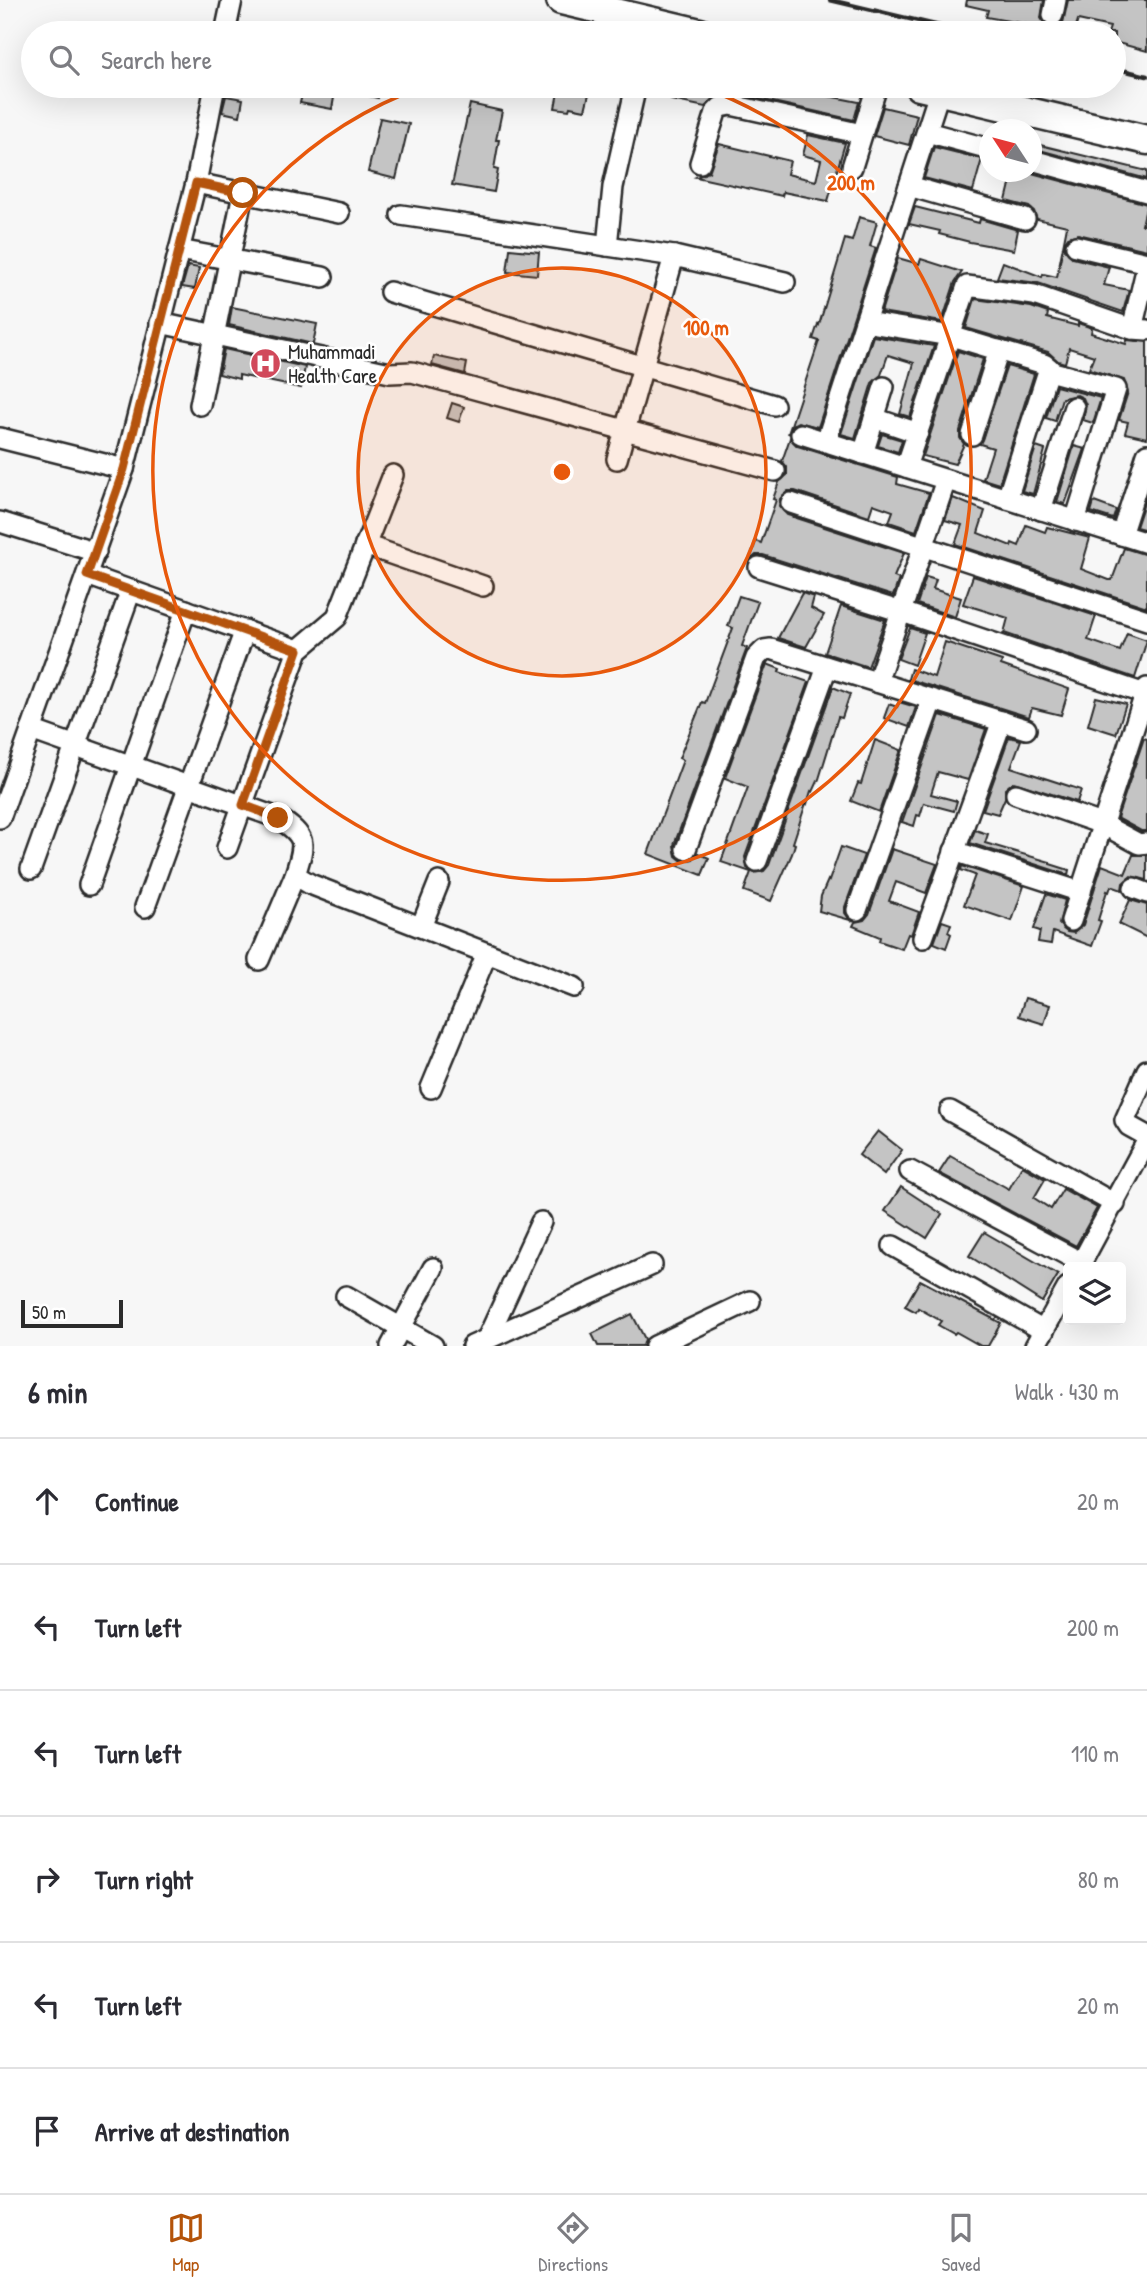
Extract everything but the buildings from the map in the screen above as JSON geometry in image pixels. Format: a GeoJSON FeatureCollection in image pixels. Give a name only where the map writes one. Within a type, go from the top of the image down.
{"type":"FeatureCollection","features":[{"type":"Feature","properties":{"kind":"highway"},"geometry":{"type":"LineString","coordinates":[[561,0],[629,21]]}},
{"type":"Feature","properties":{"kind":"highway"},"geometry":{"type":"LineString","coordinates":[[972,98],[1147,140]]}},
{"type":"Feature","properties":{"kind":"street"},"geometry":{"type":"LineString","coordinates":[[228,21],[232,0]]}},
{"type":"Feature","properties":{"kind":"street"},"geometry":{"type":"LineString","coordinates":[[0,818],[124,469],[196,183],[213,98]]}},
{"type":"Feature","properties":{"kind":"street"},"geometry":{"type":"LineString","coordinates":[[607,246],[613,187],[633,98]]}},
{"type":"Feature","properties":{"kind":"street"},"geometry":{"type":"LineString","coordinates":[[852,167],[873,98]]}},
{"type":"Feature","properties":{"kind":"street"},"geometry":{"type":"LineString","coordinates":[[826,442],[927,132],[929,98]]}},
{"type":"Feature","properties":{"kind":"street"},"geometry":{"type":"LineString","coordinates":[[700,163],[716,112],[721,107],[731,105],[862,134]]}},
{"type":"Feature","properties":{"kind":"street"},"geometry":{"type":"LineString","coordinates":[[927,132],[979,146]]}},
{"type":"Feature","properties":{"kind":"street"},"geometry":{"type":"LineString","coordinates":[[1042,163],[1147,192]]}},
{"type":"Feature","properties":{"kind":"street"},"geometry":{"type":"LineString","coordinates":[[196,183],[338,213]]}},
{"type":"Feature","properties":{"kind":"street"},"geometry":{"type":"LineString","coordinates":[[909,186],[1025,219]]}},
{"type":"Feature","properties":{"kind":"street"},"geometry":{"type":"LineString","coordinates":[[200,405],[243,193]]}},
{"type":"Feature","properties":{"kind":"street"},"geometry":{"type":"LineString","coordinates":[[401,215],[674,256],[785,282]]}},
{"type":"Feature","properties":{"kind":"street"},"geometry":{"type":"LineString","coordinates":[[906,467],[967,286],[1034,295],[1140,330],[1147,265],[1076,246]]}},
{"type":"Feature","properties":{"kind":"street"},"geometry":{"type":"LineString","coordinates":[[179,250],[323,277]]}},
{"type":"Feature","properties":{"kind":"street"},"geometry":{"type":"LineString","coordinates":[[617,458],[674,256]]}},
{"type":"Feature","properties":{"kind":"street"},"geometry":{"type":"LineString","coordinates":[[390,292],[774,405]]}},
{"type":"Feature","properties":{"kind":"street"},"geometry":{"type":"LineString","coordinates":[[865,322],[951,336],[1044,364],[1049,371],[1116,389],[1075,520]]}},
{"type":"Feature","properties":{"kind":"street"},"geometry":{"type":"LineString","coordinates":[[160,323],[390,373],[412,372],[775,471]]}},
{"type":"Feature","properties":{"kind":"street"},"geometry":{"type":"LineString","coordinates":[[972,435],[999,350]]}},
{"type":"Feature","properties":{"kind":"street"},"geometry":{"type":"LineString","coordinates":[[1007,499],[1049,371]]}},
{"type":"Feature","properties":{"kind":"street"},"geometry":{"type":"LineString","coordinates":[[863,454],[884,387]]}},
{"type":"Feature","properties":{"kind":"street"},"geometry":{"type":"LineString","coordinates":[[1041,510],[1074,407]]}},
{"type":"Feature","properties":{"kind":"street"},"geometry":{"type":"LineString","coordinates":[[874,418],[918,433]]}},
{"type":"Feature","properties":{"kind":"street"},"geometry":{"type":"LineString","coordinates":[[801,434],[1147,543]]}},
{"type":"Feature","properties":{"kind":"street"},"geometry":{"type":"LineString","coordinates":[[0,438],[124,469]]}},
{"type":"Feature","properties":{"kind":"street"},"geometry":{"type":"LineString","coordinates":[[1121,535],[1147,454]]}},
{"type":"Feature","properties":{"kind":"street"},"geometry":{"type":"LineString","coordinates":[[227,848],[298,650],[337,617],[393,475]]}},
{"type":"Feature","properties":{"kind":"street"},"geometry":{"type":"LineString","coordinates":[[877,682],[946,480]]}},
{"type":"Feature","properties":{"kind":"street"},"geometry":{"type":"LineString","coordinates":[[791,503],[1147,620]]}},
{"type":"Feature","properties":{"kind":"street"},"geometry":{"type":"LineString","coordinates":[[0,522],[96,552]]}},
{"type":"Feature","properties":{"kind":"street"},"geometry":{"type":"LineString","coordinates":[[365,545],[482,586]]}},
{"type":"Feature","properties":{"kind":"street"},"geometry":{"type":"LineString","coordinates":[[759,567],[1146,691],[1071,921]]}},
{"type":"Feature","properties":{"kind":"street"},"geometry":{"type":"LineString","coordinates":[[87,575],[298,650]]}},
{"type":"Feature","properties":{"kind":"street"},"geometry":{"type":"LineString","coordinates":[[31,869],[131,590]]}},
{"type":"Feature","properties":{"kind":"street"},"geometry":{"type":"LineString","coordinates":[[89,885],[186,610]]}},
{"type":"Feature","properties":{"kind":"street"},"geometry":{"type":"LineString","coordinates":[[145,906],[245,630]]}},
{"type":"Feature","properties":{"kind":"street"},"geometry":{"type":"LineString","coordinates":[[686,849],[760,653],[771,649],[1026,729]]}},
{"type":"Feature","properties":{"kind":"street"},"geometry":{"type":"LineString","coordinates":[[757,861],[827,667]]}},
{"type":"Feature","properties":{"kind":"street"},"geometry":{"type":"LineString","coordinates":[[857,910],[932,700]]}},
{"type":"Feature","properties":{"kind":"street"},"geometry":{"type":"LineString","coordinates":[[923,938],[1002,721]]}},
{"type":"Feature","properties":{"kind":"street"},"geometry":{"type":"LineString","coordinates":[[30,730],[243,805],[278,818],[293,827],[301,836],[304,848],[259,960]]}},
{"type":"Feature","properties":{"kind":"street"},"geometry":{"type":"LineString","coordinates":[[1016,794],[1102,824],[1139,844],[1147,844]]}},
{"type":"Feature","properties":{"kind":"street"},"geometry":{"type":"LineString","coordinates":[[954,851],[1081,892]]}},
{"type":"Feature","properties":{"kind":"street"},"geometry":{"type":"LineString","coordinates":[[295,875],[326,891],[574,987]]}},
{"type":"Feature","properties":{"kind":"street"},"geometry":{"type":"LineString","coordinates":[[421,928],[439,882]]}},
{"type":"Feature","properties":{"kind":"street"},"geometry":{"type":"LineString","coordinates":[[432,1088],[487,953]]}},
{"type":"Feature","properties":{"kind":"street"},"geometry":{"type":"LineString","coordinates":[[1083,1262],[1147,1139],[1125,1120],[1147,1070]]}},
{"type":"Feature","properties":{"kind":"street"},"geometry":{"type":"LineString","coordinates":[[950,1111],[1115,1204]]}},
{"type":"Feature","properties":{"kind":"street"},"geometry":{"type":"LineString","coordinates":[[910,1171],[1076,1262]]}},
{"type":"Feature","properties":{"kind":"street"},"geometry":{"type":"LineString","coordinates":[[479,1343],[541,1222]]}},
{"type":"Feature","properties":{"kind":"street"},"geometry":{"type":"LineString","coordinates":[[893,1246],[1039,1338],[1063,1296]]}},
{"type":"Feature","properties":{"kind":"street"},"geometry":{"type":"LineString","coordinates":[[479,1343],[652,1265]]}},
{"type":"Feature","properties":{"kind":"street"},"geometry":{"type":"LineString","coordinates":[[391,1346],[433,1268]]}},
{"type":"Feature","properties":{"kind":"street"},"geometry":{"type":"LineString","coordinates":[[346,1296],[433,1346]]}},
{"type":"Feature","properties":{"kind":"street"},"geometry":{"type":"LineString","coordinates":[[654,1346],[750,1300]]}},
{"type":"Feature","properties":{"kind":"railway"},"geometry":{"type":"LineString","coordinates":[[830,0],[918,21]]}},
{"type":"Feature","properties":{"kind":"railway"},"geometry":{"type":"LineString","coordinates":[[1126,71],[1147,76]]}},
{"type":"Feature","properties":{"kind":"place","name":"Muhammadi Health Care"},"geometry":{"type":"Point","coordinates":[265,364]}},
{"type":"Feature","properties":{"kind":"route"},"geometry":{"type":"LineString","coordinates":[[243,193],[196,183],[124,469],[87,575],[298,650],[243,805],[278,818]]}}]}
